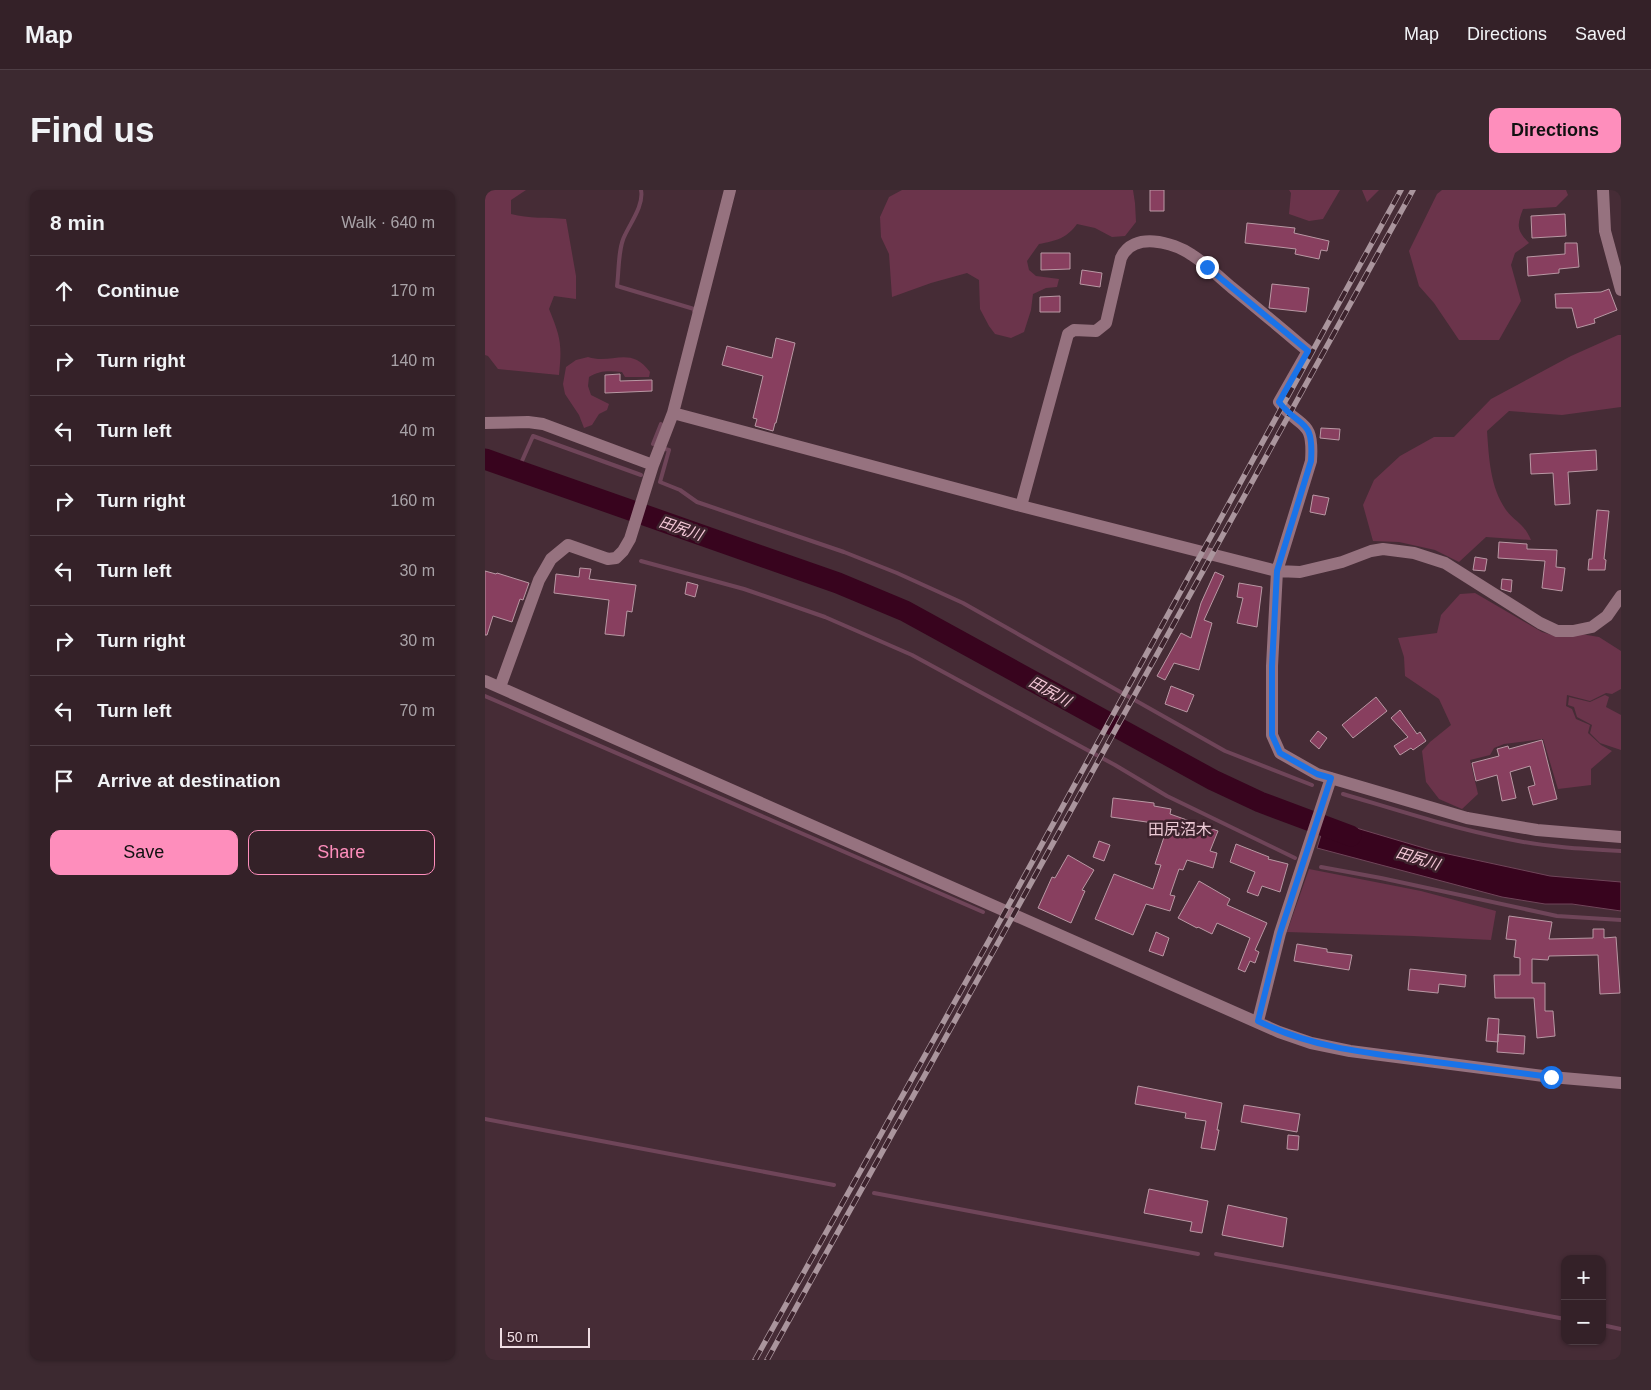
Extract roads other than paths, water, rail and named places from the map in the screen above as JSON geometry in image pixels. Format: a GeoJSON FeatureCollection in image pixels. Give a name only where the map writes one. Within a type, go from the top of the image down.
{"type":"FeatureCollection","features":[{"type":"Feature","properties":{"kind":"street"},"geometry":{"type":"LineString","coordinates":[[500,687],[539,580],[551,559],[569,545],[608,559],[616,558],[630,539],[653,465],[673,413],[730,190]]}},
{"type":"Feature","properties":{"kind":"street"},"geometry":{"type":"LineString","coordinates":[[1603,190],[1605,230],[1621,290]]}},
{"type":"Feature","properties":{"kind":"street"},"geometry":{"type":"LineString","coordinates":[[1021,506],[1068,334],[1074,330],[1096,331],[1106,323],[1121,258],[1125,250],[1134,244],[1145,241],[1160,242],[1191,254],[1308,351],[1279,402],[1283,408],[1306,425],[1312,447],[1311,461],[1277,571],[1272,735],[1280,753],[1317,774],[1467,818],[1537,830],[1621,838]]}},
{"type":"Feature","properties":{"kind":"street"},"geometry":{"type":"LineString","coordinates":[[673,413],[1021,506],[1277,571],[1300,572],[1342,562],[1371,551],[1383,549],[1414,553],[1445,563],[1540,623],[1557,631],[1592,626],[1607,616],[1621,596]]}},
{"type":"Feature","properties":{"kind":"street"},"geometry":{"type":"LineString","coordinates":[[485,423],[528,422],[543,424],[653,465]]}},
{"type":"Feature","properties":{"kind":"street"},"geometry":{"type":"LineString","coordinates":[[485,681],[1258,1021],[1279,1032],[1350,1051],[1551,1077],[1621,1083]]}},
{"type":"Feature","properties":{"kind":"street"},"geometry":{"type":"LineString","coordinates":[[1258,1021],[1280,933],[1331,778]]}},
{"type":"Feature","properties":{"kind":"water"},"geometry":{"type":"Polygon","coordinates":[[[1326,819],[1434,851],[1550,876],[1621,882],[1621,911],[1572,904],[1545,904],[1502,897],[1317,848],[1326,819]]]}},
{"type":"Feature","properties":{"kind":"waterway"},"geometry":{"type":"LineString","coordinates":[[641,190],[641,202],[621,246],[617,286],[694,309],[694,311]]}},
{"type":"Feature","properties":{"kind":"waterway"},"geometry":{"type":"LineString","coordinates":[[653,444],[661,424]]}},
{"type":"Feature","properties":{"kind":"waterway"},"geometry":{"type":"LineString","coordinates":[[518,470],[533,436],[641,475]]}},
{"type":"Feature","properties":{"kind":"waterway"},"geometry":{"type":"LineString","coordinates":[[665,449],[669,450],[660,482],[680,490],[697,502],[844,552],[897,573],[963,603],[1225,751],[1312,785]]}},
{"type":"Feature","properties":{"kind":"waterway","name":"田尻川"},"geometry":{"type":"LineString","coordinates":[[485,459],[838,583],[905,611],[1213,780],[1260,802],[1351,836]]}},
{"type":"Feature","properties":{"kind":"waterway"},"geometry":{"type":"LineString","coordinates":[[641,561],[744,589],[825,617],[912,655],[1115,765],[1167,796],[1295,858]]}},
{"type":"Feature","properties":{"kind":"waterway"},"geometry":{"type":"LineString","coordinates":[[485,696],[983,912]]}},
{"type":"Feature","properties":{"kind":"waterway"},"geometry":{"type":"LineString","coordinates":[[1343,794],[1487,835],[1550,846],[1621,851]]}},
{"type":"Feature","properties":{"kind":"waterway"},"geometry":{"type":"LineString","coordinates":[[1321,867],[1557,916],[1621,920]]}},
{"type":"Feature","properties":{"kind":"waterway"},"geometry":{"type":"LineString","coordinates":[[485,1119],[834,1185]]}},
{"type":"Feature","properties":{"kind":"waterway"},"geometry":{"type":"LineString","coordinates":[[874,1193],[1198,1254]]}},
{"type":"Feature","properties":{"kind":"waterway"},"geometry":{"type":"LineString","coordinates":[[1216,1254],[1561,1318]]}},
{"type":"Feature","properties":{"kind":"waterway"},"geometry":{"type":"LineString","coordinates":[[1606,1326],[1621,1329]]}},
{"type":"Feature","properties":{"kind":"railway"},"geometry":{"type":"LineString","coordinates":[[755,1360],[996,928],[1401,190]]}},
{"type":"Feature","properties":{"kind":"railway"},"geometry":{"type":"LineString","coordinates":[[767,1360],[1413,190]]}},
{"type":"Feature","properties":{"kind":"district","name":"田尻沼木"},"geometry":{"type":"Point","coordinates":[1180,829]}}]}
